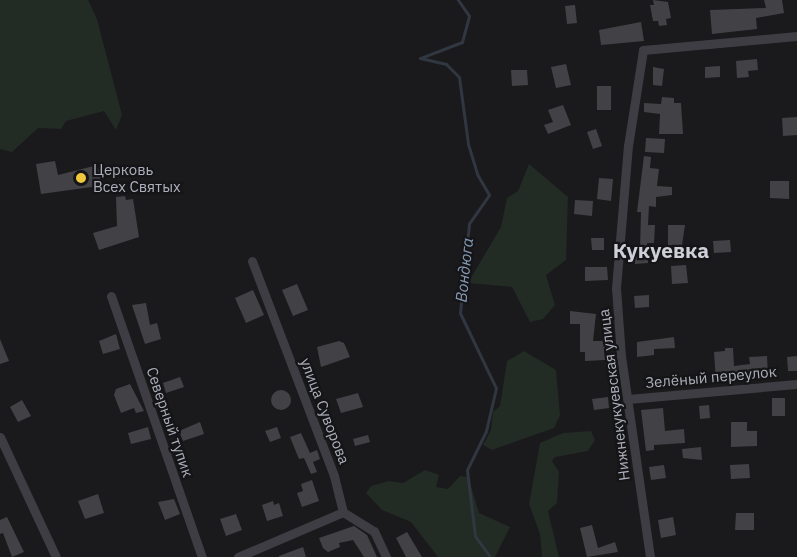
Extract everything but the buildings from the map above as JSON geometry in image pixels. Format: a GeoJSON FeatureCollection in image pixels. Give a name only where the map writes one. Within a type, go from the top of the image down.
{"type":"FeatureCollection","features":[{"type":"Feature","properties":{"kind":"street","name":"Нижнекукуевская улица"},"geometry":{"type":"LineString","coordinates":[[650,557],[628,399],[616,288],[628,146],[643,50],[797,36]]}},
{"type":"Feature","properties":{"kind":"street","name":"улица Суворова"},"geometry":{"type":"LineString","coordinates":[[252,261],[334,476],[343,512]]}},
{"type":"Feature","properties":{"kind":"street","name":"Северный тупик"},"geometry":{"type":"LineString","coordinates":[[111,296],[202,557]]}},
{"type":"Feature","properties":{"kind":"street","name":"Зелёный переулок"},"geometry":{"type":"LineString","coordinates":[[628,399],[797,384]]}},
{"type":"Feature","properties":{"kind":"street"},"geometry":{"type":"LineString","coordinates":[[0,437],[56,557]]}},
{"type":"Feature","properties":{"kind":"street"},"geometry":{"type":"LineString","coordinates":[[238,557],[343,512],[374,531],[386,557]]}},
{"type":"Feature","properties":{"kind":"shaded area"},"geometry":{"type":"Polygon","coordinates":[[[0,0],[88,0],[97,19],[122,115],[116,130],[104,111],[66,121],[61,129],[38,128],[12,152],[0,149],[0,0]]]}},
{"type":"Feature","properties":{"kind":"shaded area"},"geometry":{"type":"Polygon","coordinates":[[[529,164],[568,197],[566,260],[546,275],[555,305],[543,319],[530,322],[512,287],[468,283],[501,227],[507,198],[518,191],[529,164]]]}},
{"type":"Feature","properties":{"kind":"shaded area"},"geometry":{"type":"Polygon","coordinates":[[[524,351],[556,370],[560,415],[554,428],[492,450],[483,445],[491,430],[493,412],[500,406],[507,361],[524,351]]]}},
{"type":"Feature","properties":{"kind":"shaded area"},"geometry":{"type":"Polygon","coordinates":[[[591,431],[595,440],[588,451],[555,457],[552,461],[559,472],[557,503],[548,511],[559,557],[542,557],[540,534],[529,504],[540,443],[563,433],[591,431]]]}},
{"type":"Feature","properties":{"kind":"shaded area"},"geometry":{"type":"Polygon","coordinates":[[[425,470],[439,475],[436,487],[448,489],[460,476],[468,477],[479,513],[510,527],[495,557],[438,557],[411,522],[382,510],[366,493],[371,486],[389,481],[403,483],[425,470]]]}},
{"type":"Feature","properties":{"kind":"waterway","name":"Вондюга"},"geometry":{"type":"LineString","coordinates":[[458,0],[469,16],[462,42],[420,58],[446,64],[459,77],[468,144],[477,174],[489,195],[469,224],[460,313],[496,388],[486,431],[467,470],[475,536],[490,557]]}},
{"type":"Feature","properties":{"kind":"place","name":"Церковь Всех Святых"},"geometry":{"type":"Point","coordinates":[81,178]}},
{"type":"Feature","properties":{"kind":"district","name":"Кукуевка"},"geometry":{"type":"Point","coordinates":[661,250]}}]}
